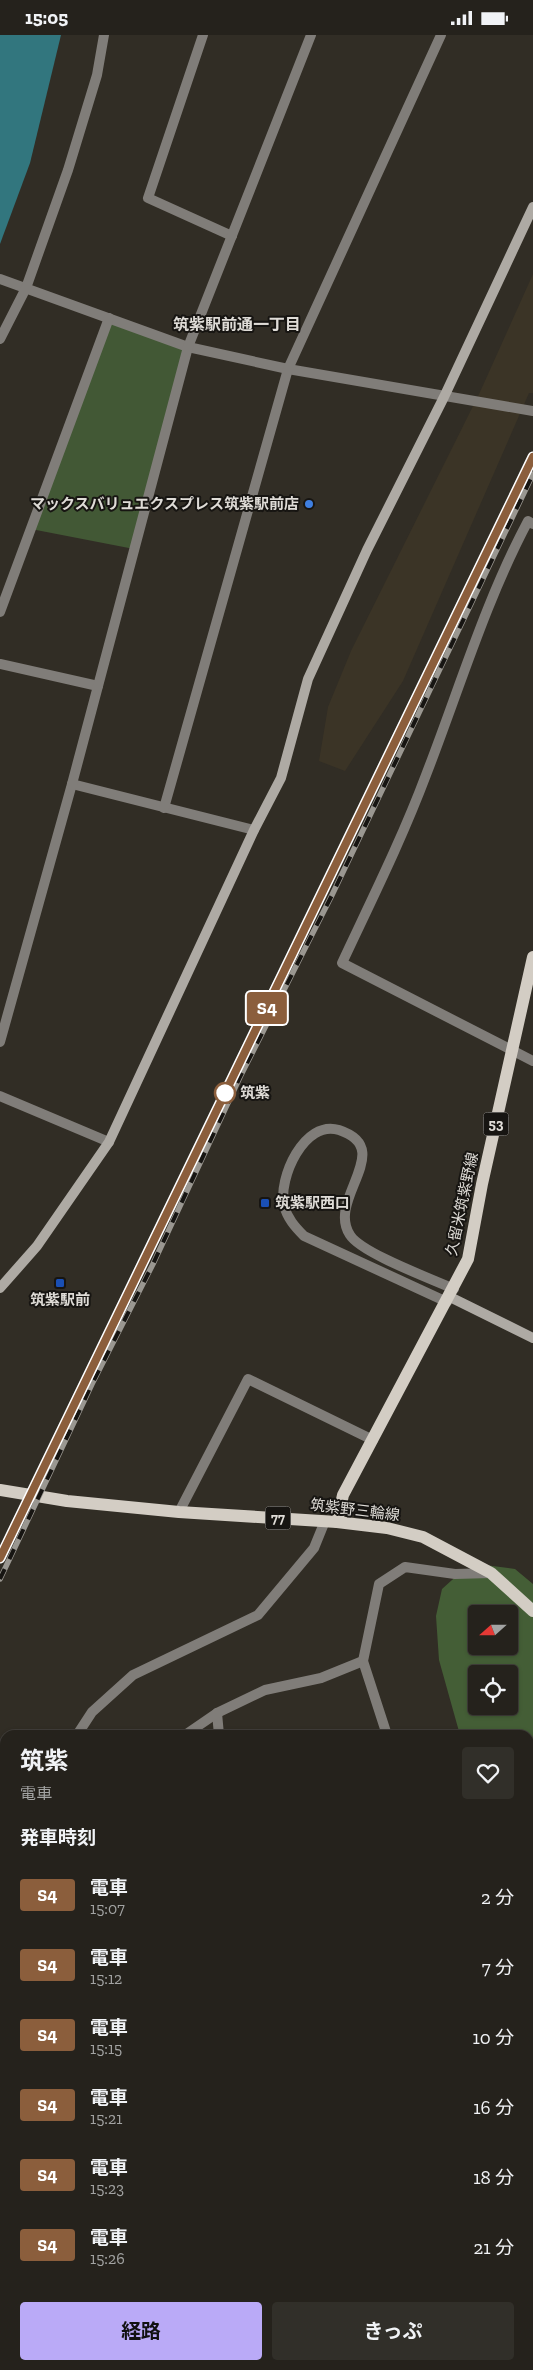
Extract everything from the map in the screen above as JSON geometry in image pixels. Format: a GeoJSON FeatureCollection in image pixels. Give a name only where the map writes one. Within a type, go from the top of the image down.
{"type":"FeatureCollection","features":[{"type":"Feature","properties":{"kind":"main road","name":"久留米筑紫野線"},"geometry":{"type":"LineString","coordinates":[[331,1522],[468,1259],[482,1184],[533,957]]}},
{"type":"Feature","properties":{"kind":"main road","name":"筑紫野三輪線"},"geometry":{"type":"LineString","coordinates":[[0,1490],[58,1500],[179,1512],[331,1522],[387,1528],[423,1537],[491,1573],[533,1611]]}},
{"type":"Feature","properties":{"kind":"street"},"geometry":{"type":"LineString","coordinates":[[0,339],[26,288],[68,170],[97,75],[104,35]]}},
{"type":"Feature","properties":{"kind":"street"},"geometry":{"type":"LineString","coordinates":[[203,35],[148,198],[232,236]]}},
{"type":"Feature","properties":{"kind":"street"},"geometry":{"type":"LineString","coordinates":[[0,1043],[72,784],[188,347],[311,35]]}},
{"type":"Feature","properties":{"kind":"street"},"geometry":{"type":"LineString","coordinates":[[164,808],[288,369],[441,35]]}},
{"type":"Feature","properties":{"kind":"street"},"geometry":{"type":"LineString","coordinates":[[0,1288],[37,1246],[109,1142],[254,831],[281,778],[308,679],[367,549],[444,397],[533,207]]}},
{"type":"Feature","properties":{"kind":"street"},"geometry":{"type":"LineString","coordinates":[[0,279],[188,347],[288,369],[533,411]]}},
{"type":"Feature","properties":{"kind":"street"},"geometry":{"type":"LineString","coordinates":[[0,613],[109,318]]}},
{"type":"Feature","properties":{"kind":"street"},"geometry":{"type":"LineString","coordinates":[[531,519],[476,638],[426,777],[342,963],[533,1061]]}},
{"type":"Feature","properties":{"kind":"street"},"geometry":{"type":"LineString","coordinates":[[0,664],[98,686]]}},
{"type":"Feature","properties":{"kind":"street"},"geometry":{"type":"LineString","coordinates":[[72,784],[254,831]]}},
{"type":"Feature","properties":{"kind":"street"},"geometry":{"type":"LineString","coordinates":[[0,1096],[109,1142]]}},
{"type":"Feature","properties":{"kind":"street"},"geometry":{"type":"LineString","coordinates":[[450,1296],[304,1236],[294,1227],[287,1215],[283,1189],[288,1170],[302,1143],[309,1136],[327,1130],[338,1130],[354,1139],[360,1146],[363,1163],[343,1212],[344,1223],[351,1237],[365,1248],[450,1296],[533,1338]]}},
{"type":"Feature","properties":{"kind":"street"},"geometry":{"type":"LineString","coordinates":[[179,1512],[248,1379],[373,1440]]}},
{"type":"Feature","properties":{"kind":"street"},"geometry":{"type":"LineString","coordinates":[[81,1730],[92,1712],[133,1675],[258,1615],[314,1548],[331,1522]]}},
{"type":"Feature","properties":{"kind":"street"},"geometry":{"type":"LineString","coordinates":[[385,1730],[363,1661],[379,1584],[405,1567],[455,1574],[491,1573]]}},
{"type":"Feature","properties":{"kind":"street"},"geometry":{"type":"LineString","coordinates":[[192,1730],[217,1713],[264,1690],[321,1678],[363,1661]]}},
{"type":"Feature","properties":{"kind":"street"},"geometry":{"type":"LineString","coordinates":[[217,1713],[219,1730]]}},
{"type":"Feature","properties":{"kind":"shaded area"},"geometry":{"type":"Polygon","coordinates":[[[533,274],[533,393],[529,393],[403,681],[345,771],[319,761],[328,707],[351,651],[480,392],[533,274]]]}},
{"type":"Feature","properties":{"kind":"green space"},"geometry":{"type":"Polygon","coordinates":[[[109,318],[188,347],[134,549],[31,529],[109,318]]]}},
{"type":"Feature","properties":{"kind":"green space"},"geometry":{"type":"Polygon","coordinates":[[[485,1565],[515,1569],[533,1584],[533,1730],[459,1730],[439,1660],[436,1616],[442,1589],[462,1571],[485,1565]]]}},
{"type":"Feature","properties":{"kind":"water"},"geometry":{"type":"Polygon","coordinates":[[[0,35],[61,35],[30,163],[0,244],[0,35]]]}},
{"type":"Feature","properties":{"kind":"railway"},"geometry":{"type":"LineString","coordinates":[[270,1002],[533,457]]}},
{"type":"Feature","properties":{"kind":"railway"},"geometry":{"type":"LineString","coordinates":[[0,1579],[92,1384],[153,1264],[240,1077],[332,895],[533,474]]}},
{"type":"Feature","properties":{"kind":"railway"},"geometry":{"type":"LineString","coordinates":[[0,1558],[190,1166]]}},
{"type":"Feature","properties":{"kind":"train","name":"S4"},"geometry":{"type":"LineString","coordinates":[[0,1558],[82,1385],[146,1261],[234,1074],[324,892],[533,457]]}},
{"type":"Feature","properties":{"kind":"place","name":"マックスバリュエクスプレス筑紫駅前店"},"geometry":{"type":"Point","coordinates":[309,504]}},
{"type":"Feature","properties":{"kind":"place","name":"筑紫"},"geometry":{"type":"Point","coordinates":[225,1093]}},
{"type":"Feature","properties":{"kind":"place","name":"筑紫駅西口"},"geometry":{"type":"Point","coordinates":[265,1203]}},
{"type":"Feature","properties":{"kind":"place","name":"筑紫駅前"},"geometry":{"type":"Point","coordinates":[60,1283]}},
{"type":"Feature","properties":{"kind":"district","name":"筑紫駅前通一丁目"},"geometry":{"type":"Point","coordinates":[237,324]}}]}
